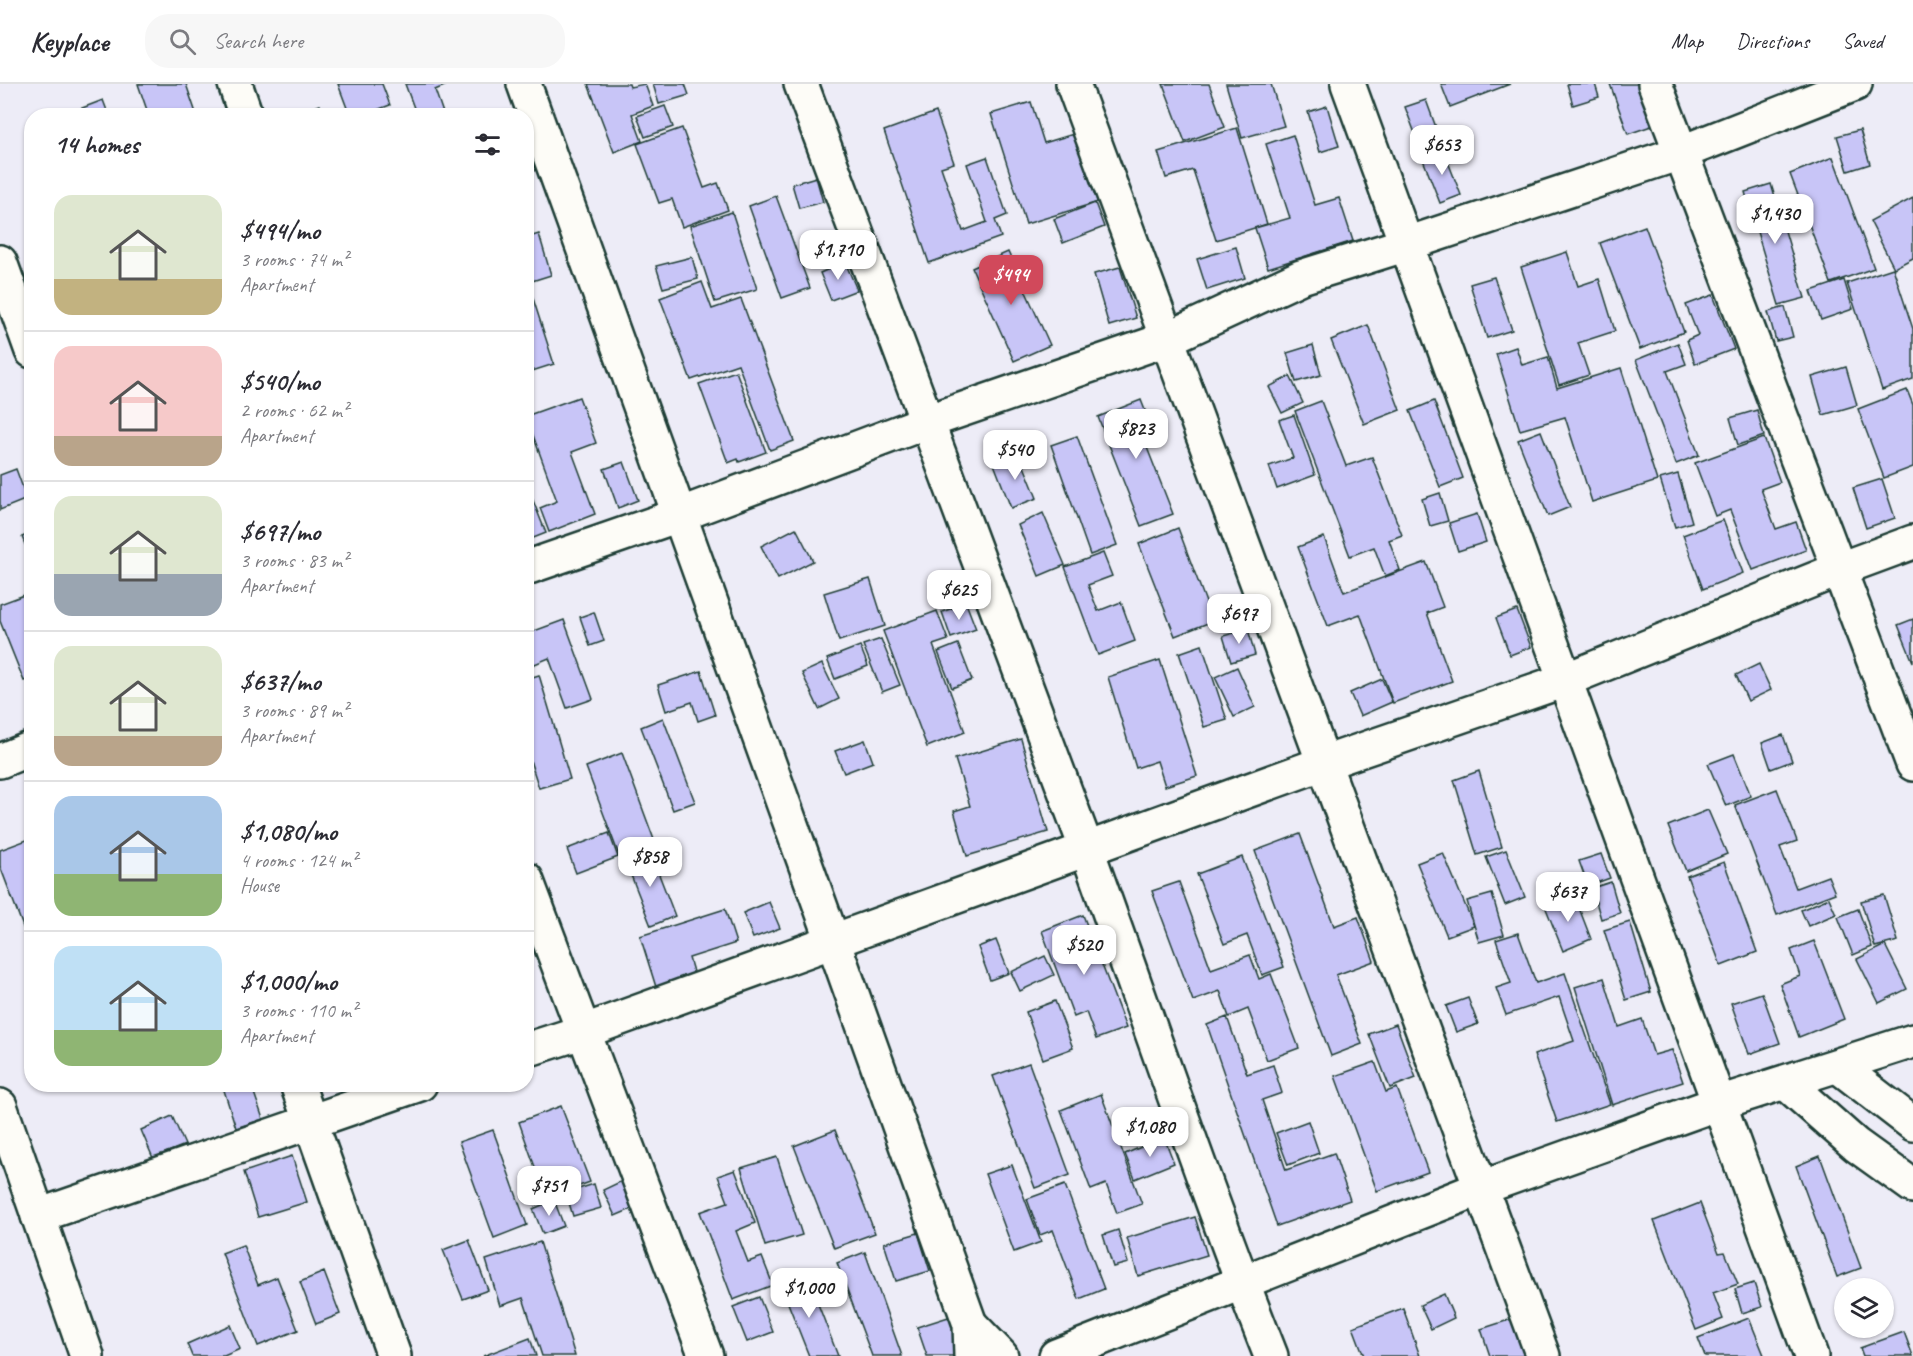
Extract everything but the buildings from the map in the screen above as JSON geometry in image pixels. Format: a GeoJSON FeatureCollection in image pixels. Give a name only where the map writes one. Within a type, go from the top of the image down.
{"type":"FeatureCollection","features":[{"type":"Feature","properties":{"kind":"street"},"geometry":{"type":"LineString","coordinates":[[235,84],[243,108]]}},
{"type":"Feature","properties":{"kind":"street"},"geometry":{"type":"LineString","coordinates":[[524,84],[533,108]]}},
{"type":"Feature","properties":{"kind":"street"},"geometry":{"type":"LineString","coordinates":[[801,84],[929,421],[1242,1282],[1271,1356]]}},
{"type":"Feature","properties":{"kind":"street"},"geometry":{"type":"LineString","coordinates":[[1073,84],[1543,1356]]}},
{"type":"Feature","properties":{"kind":"street"},"geometry":{"type":"LineString","coordinates":[[1348,84],[1811,1356]]}},
{"type":"Feature","properties":{"kind":"street"},"geometry":{"type":"LineString","coordinates":[[1655,84],[1913,764]]}},
{"type":"Feature","properties":{"kind":"street"},"geometry":{"type":"LineString","coordinates":[[534,565],[679,515],[929,421],[1167,339],[1301,277],[1680,153],[1855,84]]}},
{"type":"Feature","properties":{"kind":"street"},"geometry":{"type":"LineString","coordinates":[[534,112],[834,939],[970,1324],[971,1356]]}},
{"type":"Feature","properties":{"kind":"street"},"geometry":{"type":"LineString","coordinates":[[0,262],[24,329]]}},
{"type":"Feature","properties":{"kind":"street"},"geometry":{"type":"LineString","coordinates":[[534,1047],[1324,763],[1565,680],[1840,569],[1913,542]]}},
{"type":"Feature","properties":{"kind":"street"},"geometry":{"type":"LineString","coordinates":[[0,761],[24,751]]}},
{"type":"Feature","properties":{"kind":"street"},"geometry":{"type":"LineString","coordinates":[[534,899],[706,1356]]}},
{"type":"Feature","properties":{"kind":"street"},"geometry":{"type":"LineString","coordinates":[[1056,1356],[1481,1188],[1719,1103],[1913,1041]]}},
{"type":"Feature","properties":{"kind":"street"},"geometry":{"type":"LineString","coordinates":[[1838,1066],[1913,1124]]}},
{"type":"Feature","properties":{"kind":"street"},"geometry":{"type":"LineString","coordinates":[[1786,1083],[1857,1145],[1913,1186]]}},
{"type":"Feature","properties":{"kind":"street"},"geometry":{"type":"LineString","coordinates":[[300,1092],[394,1356]]}},
{"type":"Feature","properties":{"kind":"street"},"geometry":{"type":"LineString","coordinates":[[38,1216],[396,1092]]}},
{"type":"Feature","properties":{"kind":"street"},"geometry":{"type":"LineString","coordinates":[[0,1106],[87,1356]]}},
{"type":"Feature","properties":{"kind":"street"},"geometry":{"type":"LineString","coordinates":[[970,1324],[1001,1356]]}}]}
